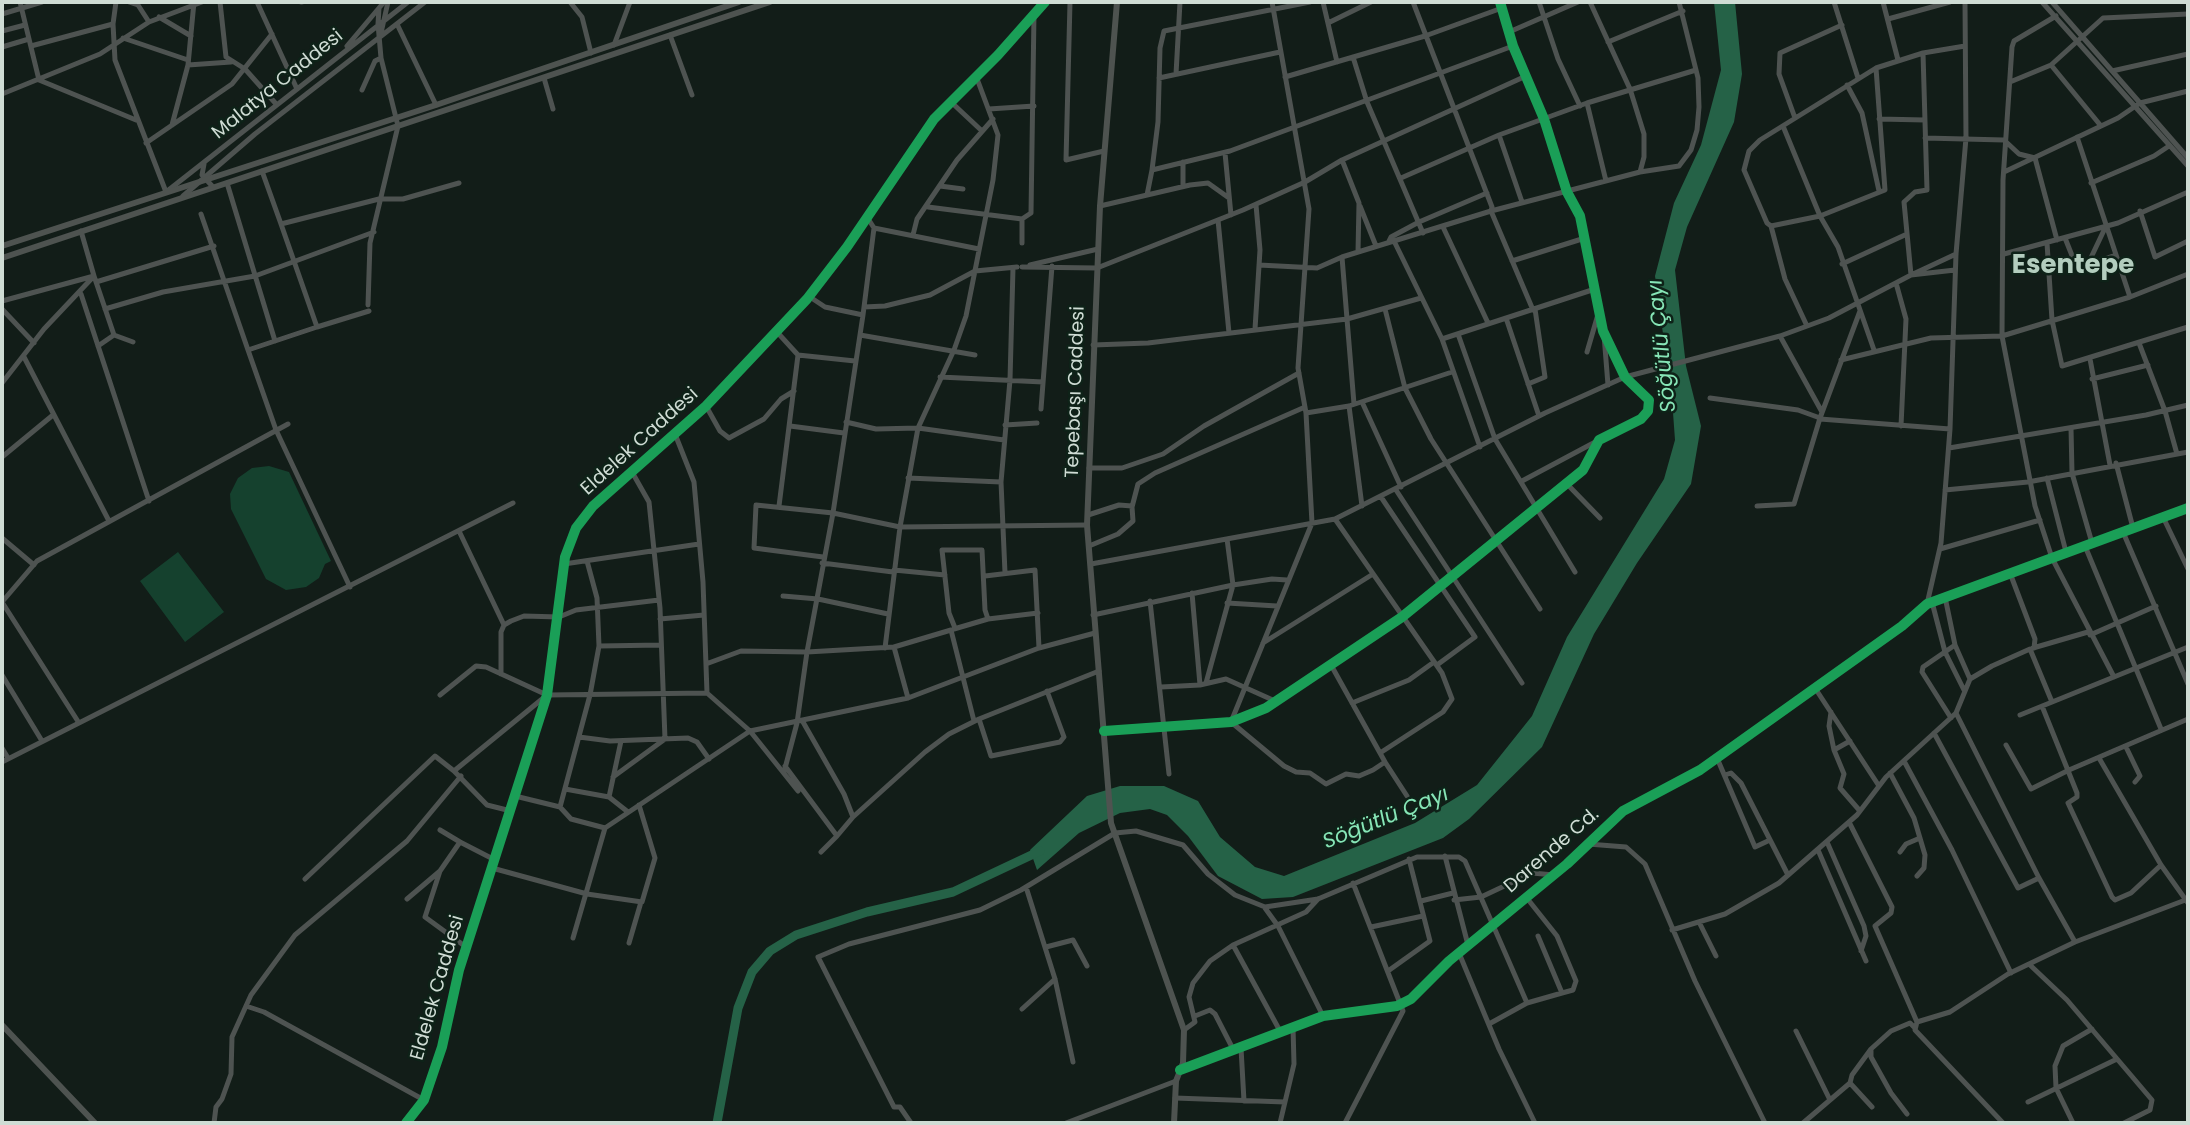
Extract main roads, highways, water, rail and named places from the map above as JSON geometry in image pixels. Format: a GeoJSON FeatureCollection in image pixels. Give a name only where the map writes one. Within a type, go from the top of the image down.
{"type":"FeatureCollection","features":[{"type":"Feature","properties":{"kind":"main road"},"geometry":{"type":"LineString","coordinates":[[2,258],[262,171],[436,105],[739,2]]}},
{"type":"Feature","properties":{"kind":"main road"},"geometry":{"type":"LineString","coordinates":[[2,246],[166,192],[544,78],[768,2]]}},
{"type":"Feature","properties":{"kind":"main road","name":"Tepebaşı Caddesi"},"geometry":{"type":"LineString","coordinates":[[1117,2],[1100,206],[1087,525],[1111,823],[1184,1030],[1180,1070],[1176,1081],[1174,1123]]}},
{"type":"Feature","properties":{"kind":"main road"},"geometry":{"type":"LineString","coordinates":[[2,1025],[95,1123]]}},
{"type":"Feature","properties":{"kind":"waterway","name":"Söğütlü Çayı"},"geometry":{"type":"LineString","coordinates":[[717,1123],[738,1008],[752,972],[770,951],[796,935],[867,912],[953,892],[1040,851]]}},
{"type":"Feature","properties":{"kind":"district","name":"Esentepe"},"geometry":{"type":"Point","coordinates":[2073,266]}}]}
